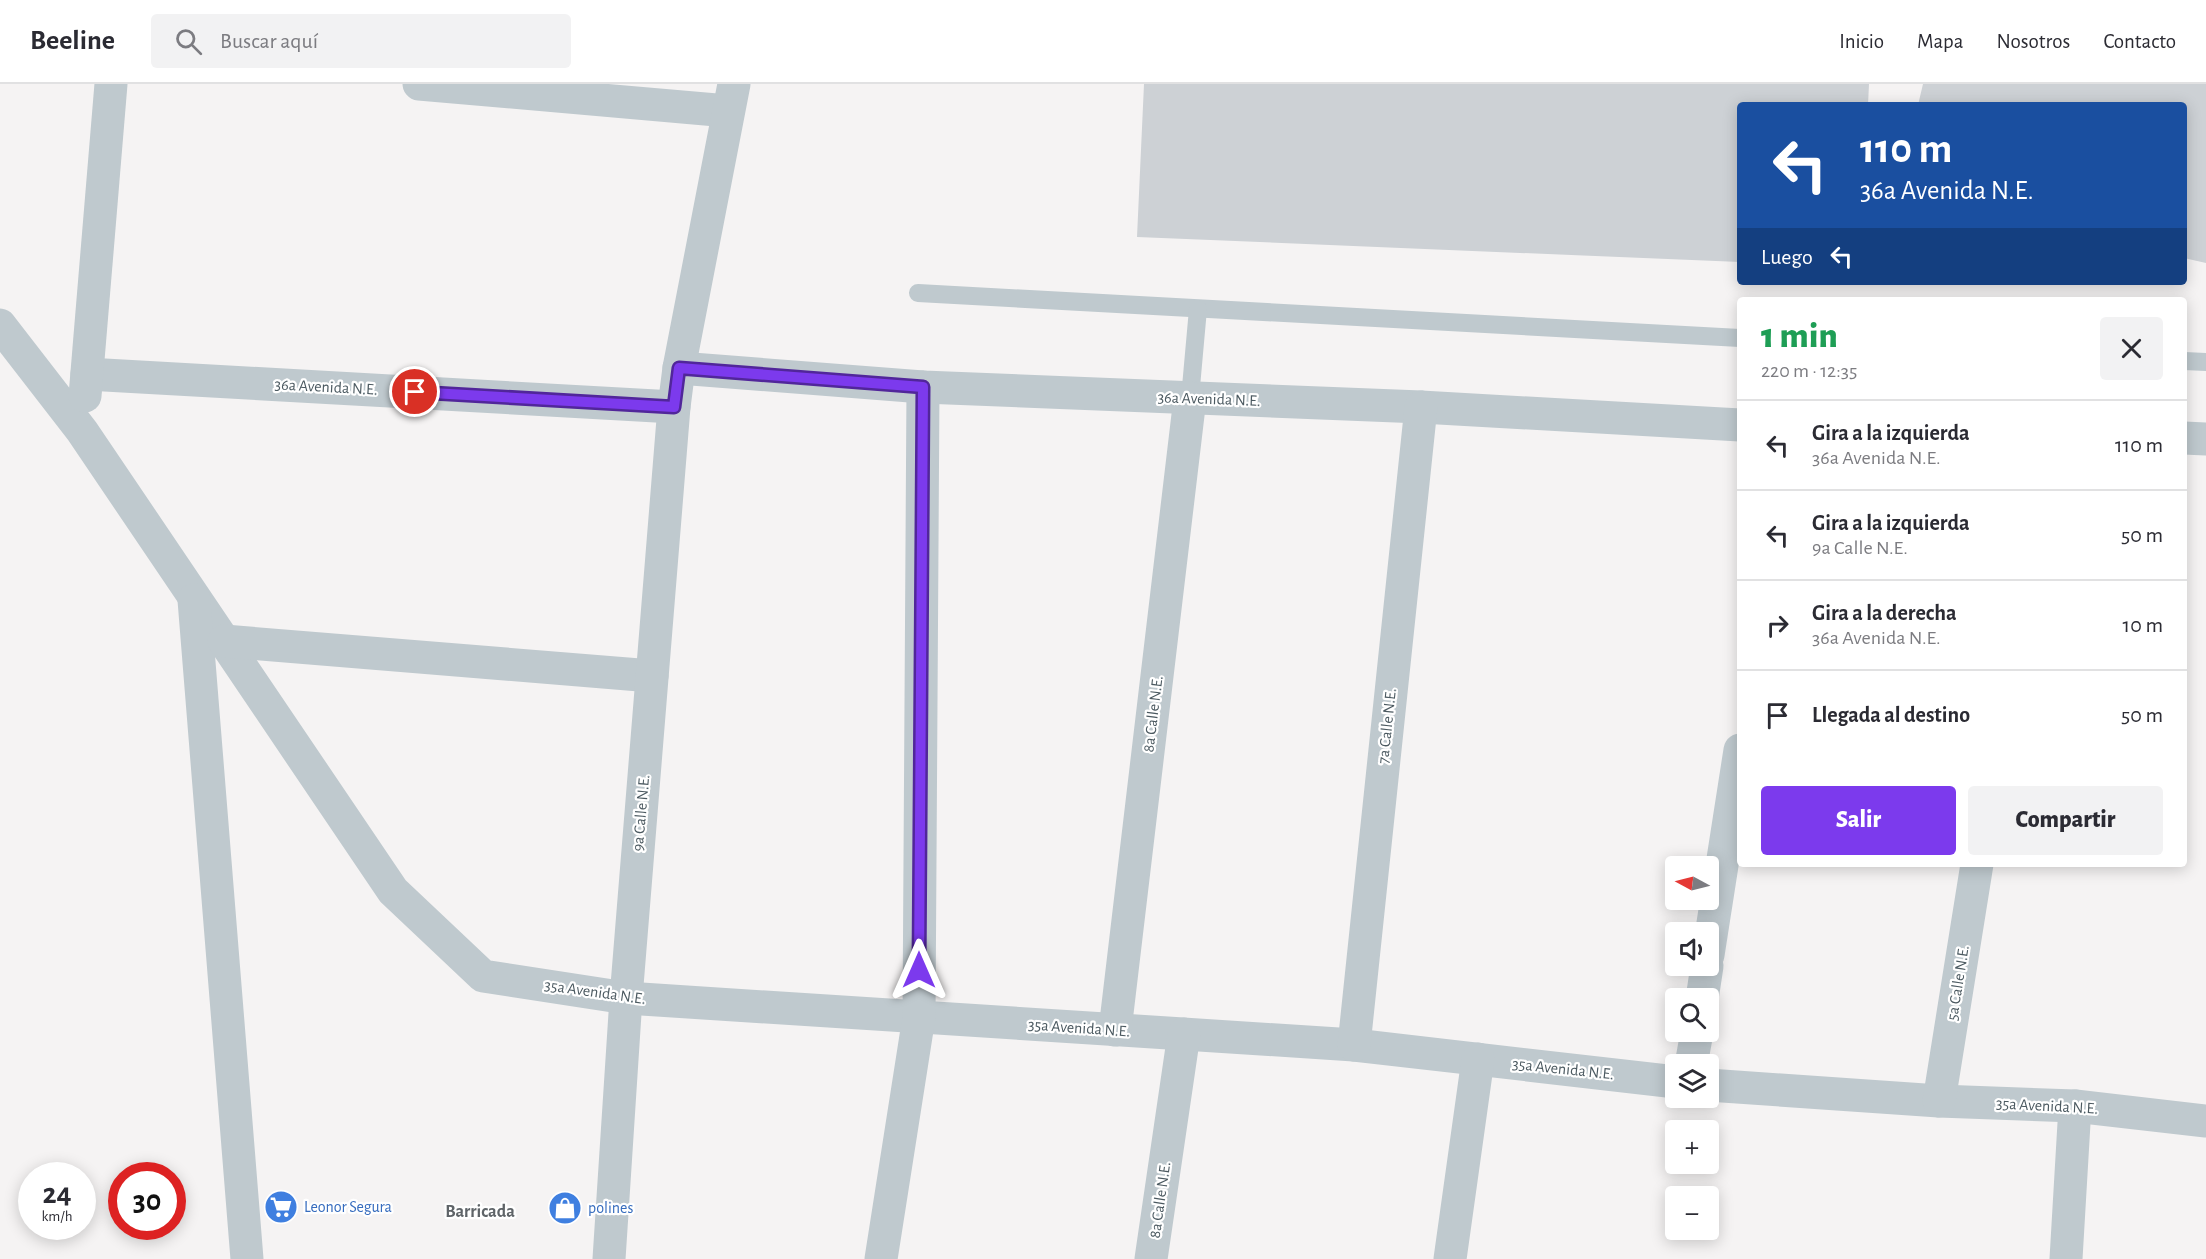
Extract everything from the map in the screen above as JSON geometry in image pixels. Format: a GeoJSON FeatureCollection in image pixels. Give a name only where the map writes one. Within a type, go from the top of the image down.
{"type":"FeatureCollection","features":[{"type":"Feature","properties":{"kind":"street"},"geometry":{"type":"LineString","coordinates":[[82,430],[111,84]]}},
{"type":"Feature","properties":{"kind":"street"},"geometry":{"type":"LineString","coordinates":[[419,84],[731,98]]}},
{"type":"Feature","properties":{"kind":"street","name":"9a Calle N.E."},"geometry":{"type":"LineString","coordinates":[[609,1259],[626,998],[674,407],[679,368],[731,98]]}},
{"type":"Feature","properties":{"kind":"street"},"geometry":{"type":"LineString","coordinates":[[0,325],[82,430],[224,641],[652,676]]}},
{"type":"Feature","properties":{"kind":"street","name":"36a Avenida N.E."},"geometry":{"type":"LineString","coordinates":[[679,368],[923,387],[1737,424]]}},
{"type":"Feature","properties":{"kind":"street","name":"36a Avenida N.E."},"geometry":{"type":"LineString","coordinates":[[87,374],[674,407]]}},
{"type":"Feature","properties":{"kind":"street"},"geometry":{"type":"LineString","coordinates":[[881,1259],[918,1017],[923,387]]}},
{"type":"Feature","properties":{"kind":"street","name":"8a Calle N.E."},"geometry":{"type":"LineString","coordinates":[[1115,1030],[1190,398]]}},
{"type":"Feature","properties":{"kind":"street","name":"7a Calle N.E."},"geometry":{"type":"LineString","coordinates":[[1354,1045],[1421,408]]}},
{"type":"Feature","properties":{"kind":"street"},"geometry":{"type":"LineString","coordinates":[[2187,438],[2206,439]]}},
{"type":"Feature","properties":{"kind":"street"},"geometry":{"type":"LineString","coordinates":[[194,597],[247,1259]]}},
{"type":"Feature","properties":{"kind":"street","name":"35a Avenida N.E."},"geometry":{"type":"LineString","coordinates":[[224,641],[393,891],[483,976],[626,998],[1354,1045],[1665,1081]]}},
{"type":"Feature","properties":{"kind":"street"},"geometry":{"type":"LineString","coordinates":[[1713,922],[1737,769]]}},
{"type":"Feature","properties":{"kind":"street","name":"5a Calle N.E."},"geometry":{"type":"LineString","coordinates":[[1939,1101],[1977,867]]}},
{"type":"Feature","properties":{"kind":"street","name":"8a Calle N.E."},"geometry":{"type":"LineString","coordinates":[[1151,1259],[1184,1034]]}},
{"type":"Feature","properties":{"kind":"street"},"geometry":{"type":"LineString","coordinates":[[1450,1259],[1478,1059]]}},
{"type":"Feature","properties":{"kind":"street","name":"35a Avenida N.E."},"geometry":{"type":"LineString","coordinates":[[1719,1086],[1939,1101],[2075,1106],[2206,1121]]}},
{"type":"Feature","properties":{"kind":"street"},"geometry":{"type":"LineString","coordinates":[[2066,1259],[2075,1106]]}},
{"type":"Feature","properties":{"kind":"lane"},"geometry":{"type":"LineString","coordinates":[[918,293],[1737,338]]}},
{"type":"Feature","properties":{"kind":"lane"},"geometry":{"type":"LineString","coordinates":[[1190,398],[1198,309]]}},
{"type":"Feature","properties":{"kind":"lane"},"geometry":{"type":"LineString","coordinates":[[2187,361],[2206,362]]}},
{"type":"Feature","properties":{"kind":"building"},"geometry":{"type":"Polygon","coordinates":[[[1144,84],[1869,84],[1868,102],[1737,102],[1737,262],[1137,237],[1144,84]]]}},
{"type":"Feature","properties":{"kind":"building"},"geometry":{"type":"Polygon","coordinates":[[[1923,84],[2206,84],[2206,263],[2187,259],[2187,102],[1919,102],[1923,84]]]}},
{"type":"Feature","properties":{"kind":"place","name":"Leonor Segura"},"geometry":{"type":"Point","coordinates":[281,1207]}},
{"type":"Feature","properties":{"kind":"place","name":"polines"},"geometry":{"type":"Point","coordinates":[565,1208]}},
{"type":"Feature","properties":{"kind":"district","name":"Barricada"},"geometry":{"type":"Point","coordinates":[480,1212]}},
{"type":"Feature","properties":{"kind":"route"},"geometry":{"type":"LineString","coordinates":[[415,392],[674,407],[679,368],[923,387],[919,970]]}}]}
